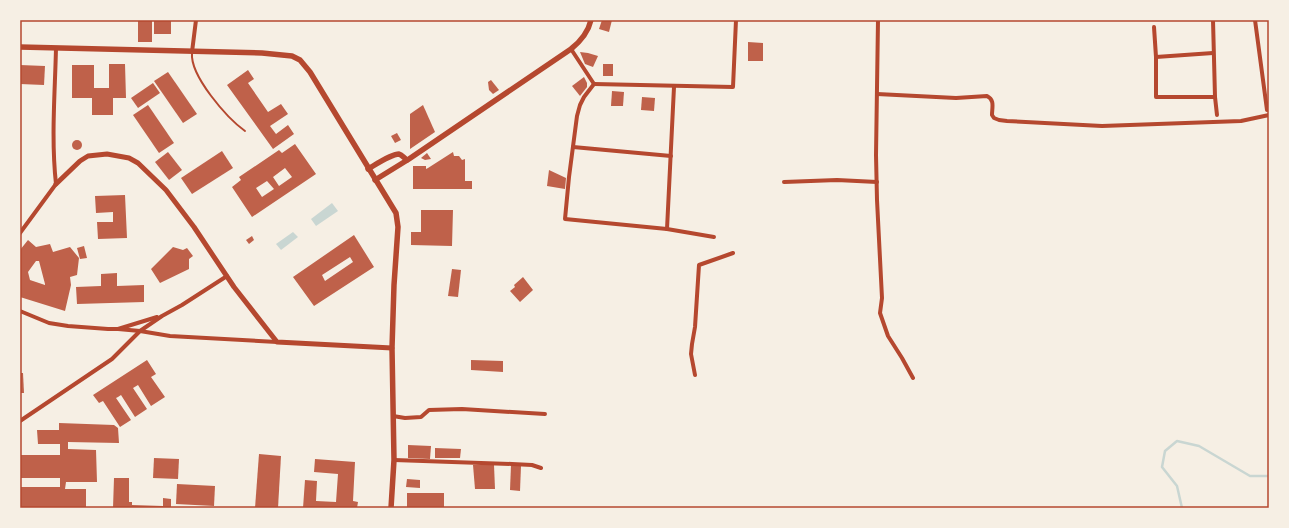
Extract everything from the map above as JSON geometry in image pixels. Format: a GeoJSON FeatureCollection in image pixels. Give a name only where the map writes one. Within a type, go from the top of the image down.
{"type":"FeatureCollection","features":[{"type":"Feature","properties":{"kind":"main road"},"geometry":{"type":"LineString","coordinates":[[375,180],[571,49],[581,41],[591,20]]}},
{"type":"Feature","properties":{"kind":"main road"},"geometry":{"type":"LineString","coordinates":[[20,47],[284,54],[300,60],[310,72],[396,213],[398,226],[392,348],[394,460],[391,508]]}},
{"type":"Feature","properties":{"kind":"main road"},"geometry":{"type":"LineString","coordinates":[[368,169],[397,154],[402,155],[407,160]]}},
{"type":"Feature","properties":{"kind":"street"},"geometry":{"type":"LineString","coordinates":[[192,52],[196,20]]}},
{"type":"Feature","properties":{"kind":"street"},"geometry":{"type":"LineString","coordinates":[[594,84],[674,87],[732,87],[736,20]]}},
{"type":"Feature","properties":{"kind":"street"},"geometry":{"type":"LineString","coordinates":[[878,20],[877,182],[882,298],[880,313],[888,336],[913,378]]}},
{"type":"Feature","properties":{"kind":"street"},"geometry":{"type":"LineString","coordinates":[[1213,20],[1213,53],[1217,115]]}},
{"type":"Feature","properties":{"kind":"street"},"geometry":{"type":"LineString","coordinates":[[1255,20],[1268,110]]}},
{"type":"Feature","properties":{"kind":"street"},"geometry":{"type":"LineString","coordinates":[[1154,27],[1156,97],[1215,97]]}},
{"type":"Feature","properties":{"kind":"street"},"geometry":{"type":"LineString","coordinates":[[56,48],[54,111],[54,157],[56,184]]}},
{"type":"Feature","properties":{"kind":"street"},"geometry":{"type":"LineString","coordinates":[[571,49],[594,84]]}},
{"type":"Feature","properties":{"kind":"street"},"geometry":{"type":"LineString","coordinates":[[1156,57],[1213,53]]}},
{"type":"Feature","properties":{"kind":"street"},"geometry":{"type":"LineString","coordinates":[[594,84],[580,105],[575,126],[565,219],[667,229],[714,237]]}},
{"type":"Feature","properties":{"kind":"street"},"geometry":{"type":"LineString","coordinates":[[667,229],[674,87]]}},
{"type":"Feature","properties":{"kind":"street"},"geometry":{"type":"LineString","coordinates":[[877,94],[956,98],[988,96],[993,102],[992,115],[994,118],[1014,122],[1102,126],[1182,122],[1241,122],[1269,115]]}},
{"type":"Feature","properties":{"kind":"street"},"geometry":{"type":"LineString","coordinates":[[573,147],[671,156]]}},
{"type":"Feature","properties":{"kind":"street"},"geometry":{"type":"LineString","coordinates":[[20,233],[56,184],[80,161],[88,156],[107,154],[129,158],[138,163],[166,190],[194,227],[226,276],[277,342]]}},
{"type":"Feature","properties":{"kind":"street"},"geometry":{"type":"LineString","coordinates":[[784,182],[837,180],[877,182]]}},
{"type":"Feature","properties":{"kind":"street"},"geometry":{"type":"LineString","coordinates":[[695,375],[691,354],[695,327],[699,265],[733,253]]}},
{"type":"Feature","properties":{"kind":"street"},"geometry":{"type":"LineString","coordinates":[[20,421],[112,360],[140,331],[226,276]]}},
{"type":"Feature","properties":{"kind":"street"},"geometry":{"type":"LineString","coordinates":[[20,311],[49,323],[68,326],[140,331],[170,336],[392,348]]}},
{"type":"Feature","properties":{"kind":"street"},"geometry":{"type":"LineString","coordinates":[[118,329],[162,316]]}},
{"type":"Feature","properties":{"kind":"street"},"geometry":{"type":"LineString","coordinates":[[393,416],[421,417],[429,410],[545,414]]}},
{"type":"Feature","properties":{"kind":"street"},"geometry":{"type":"LineString","coordinates":[[394,460],[532,465],[541,468]]}},
{"type":"Feature","properties":{"kind":"lane"},"geometry":{"type":"LineString","coordinates":[[192,52],[192,57],[200,79],[214,100],[245,131]]}},
{"type":"Feature","properties":{"kind":"shaded area"},"geometry":{"type":"Polygon","coordinates":[[[332,203],[338,211],[316,226],[311,219],[332,203]]]}},
{"type":"Feature","properties":{"kind":"shaded area"},"geometry":{"type":"Polygon","coordinates":[[[293,232],[298,237],[281,250],[276,244],[293,232]]]}},
{"type":"Feature","properties":{"kind":"building"},"geometry":{"type":"Polygon","coordinates":[[[154,20],[171,20],[171,34],[154,34],[154,20]]]}},
{"type":"Feature","properties":{"kind":"building"},"geometry":{"type":"Polygon","coordinates":[[[602,20],[612,20],[609,32],[599,29],[602,20]]]}},
{"type":"Feature","properties":{"kind":"building"},"geometry":{"type":"Polygon","coordinates":[[[138,21],[152,21],[152,42],[138,42],[138,21]]]}},
{"type":"Feature","properties":{"kind":"building"},"geometry":{"type":"Polygon","coordinates":[[[748,42],[763,43],[763,61],[748,61],[748,42]]]}},
{"type":"Feature","properties":{"kind":"building"},"geometry":{"type":"Polygon","coordinates":[[[580,52],[598,56],[593,67],[585,64],[580,52]]]}},
{"type":"Feature","properties":{"kind":"building"},"geometry":{"type":"Polygon","coordinates":[[[109,64],[125,64],[126,98],[113,98],[113,115],[92,115],[92,98],[72,98],[72,65],[94,65],[94,88],[109,88],[109,64]]]}},
{"type":"Feature","properties":{"kind":"building"},"geometry":{"type":"Polygon","coordinates":[[[603,64],[613,64],[613,76],[603,76],[603,64]]]}},
{"type":"Feature","properties":{"kind":"building"},"geometry":{"type":"Polygon","coordinates":[[[20,65],[45,66],[44,85],[20,84],[20,65]]]}},
{"type":"Feature","properties":{"kind":"building"},"geometry":{"type":"Polygon","coordinates":[[[248,70],[254,79],[248,83],[268,112],[281,104],[288,114],[270,126],[276,134],[288,125],[294,134],[273,149],[227,85],[248,70]]]}},
{"type":"Feature","properties":{"kind":"building"},"geometry":{"type":"Polygon","coordinates":[[[168,72],[197,114],[183,123],[154,81],[168,72]]]}},
{"type":"Feature","properties":{"kind":"building"},"geometry":{"type":"Polygon","coordinates":[[[584,77],[587,87],[580,96],[572,86],[584,77]]]}},
{"type":"Feature","properties":{"kind":"building"},"geometry":{"type":"Polygon","coordinates":[[[491,80],[499,90],[493,94],[489,90],[488,82],[491,80]]]}},
{"type":"Feature","properties":{"kind":"building"},"geometry":{"type":"Polygon","coordinates":[[[153,83],[160,93],[138,108],[131,98],[153,83]]]}},
{"type":"Feature","properties":{"kind":"building"},"geometry":{"type":"Polygon","coordinates":[[[612,91],[624,92],[623,106],[611,106],[612,91]]]}},
{"type":"Feature","properties":{"kind":"building"},"geometry":{"type":"Polygon","coordinates":[[[642,97],[655,98],[654,111],[641,110],[642,97]]]}},
{"type":"Feature","properties":{"kind":"building"},"geometry":{"type":"Polygon","coordinates":[[[148,105],[174,143],[159,153],[133,115],[148,105]]]}},
{"type":"Feature","properties":{"kind":"building"},"geometry":{"type":"Polygon","coordinates":[[[423,105],[435,132],[410,149],[410,114],[423,105]]]}},
{"type":"Feature","properties":{"kind":"building"},"geometry":{"type":"Polygon","coordinates":[[[397,133],[401,140],[395,143],[391,136],[397,133]]]}},
{"type":"Feature","properties":{"kind":"building"},"geometry":{"type":"Polygon","coordinates":[[[75,140],[79,140],[81,141],[81,149],[75,150],[72,147],[72,143],[75,140]]]}},
{"type":"Feature","properties":{"kind":"building"},"geometry":{"type":"Polygon","coordinates":[[[295,144],[316,174],[252,217],[232,187],[241,180],[239,177],[279,150],[282,153],[295,144]],[[285,168],[273,177],[279,186],[292,177],[285,168]],[[267,181],[256,188],[262,197],[274,189],[267,181]]]}},
{"type":"Feature","properties":{"kind":"building"},"geometry":{"type":"Polygon","coordinates":[[[222,151],[233,168],[192,194],[181,178],[222,151]]]}},
{"type":"Feature","properties":{"kind":"building"},"geometry":{"type":"Polygon","coordinates":[[[168,152],[182,170],[169,180],[155,162],[168,152]]]}},
{"type":"Feature","properties":{"kind":"building"},"geometry":{"type":"Polygon","coordinates":[[[453,152],[454,156],[459,156],[462,160],[465,159],[465,181],[472,181],[472,189],[413,189],[413,166],[426,166],[426,169],[453,152]]]}},
{"type":"Feature","properties":{"kind":"building"},"geometry":{"type":"Polygon","coordinates":[[[427,153],[431,159],[425,160],[421,158],[427,153]]]}},
{"type":"Feature","properties":{"kind":"building"},"geometry":{"type":"Polygon","coordinates":[[[549,170],[566,178],[565,189],[547,186],[549,170]]]}},
{"type":"Feature","properties":{"kind":"building"},"geometry":{"type":"Polygon","coordinates":[[[125,195],[127,238],[98,239],[97,222],[113,222],[113,212],[96,213],[95,196],[125,195]]]}},
{"type":"Feature","properties":{"kind":"building"},"geometry":{"type":"Polygon","coordinates":[[[421,210],[453,210],[452,246],[411,245],[411,232],[421,232],[421,210]]]}},
{"type":"Feature","properties":{"kind":"building"},"geometry":{"type":"Polygon","coordinates":[[[354,235],[374,267],[314,306],[293,277],[354,235]],[[350,257],[322,275],[325,281],[353,262],[350,257]]]}},
{"type":"Feature","properties":{"kind":"building"},"geometry":{"type":"Polygon","coordinates":[[[252,236],[254,240],[249,244],[246,240],[252,236]]]}},
{"type":"Feature","properties":{"kind":"building"},"geometry":{"type":"Polygon","coordinates":[[[28,240],[36,247],[50,244],[53,252],[70,247],[79,258],[77,275],[70,277],[71,285],[65,311],[20,297],[20,250],[28,240]],[[36,261],[28,272],[30,280],[45,285],[45,284],[39,261],[36,261]]]}},
{"type":"Feature","properties":{"kind":"building"},"geometry":{"type":"Polygon","coordinates":[[[84,246],[87,258],[80,259],[77,248],[84,246]]]}},
{"type":"Feature","properties":{"kind":"building"},"geometry":{"type":"Polygon","coordinates":[[[173,247],[183,250],[187,248],[193,256],[189,259],[189,269],[160,283],[151,269],[173,247]]]}},
{"type":"Feature","properties":{"kind":"building"},"geometry":{"type":"Polygon","coordinates":[[[452,269],[461,270],[458,297],[448,296],[452,269]]]}},
{"type":"Feature","properties":{"kind":"building"},"geometry":{"type":"Polygon","coordinates":[[[117,273],[117,286],[144,285],[144,302],[77,304],[76,287],[101,286],[101,274],[117,273]]]}},
{"type":"Feature","properties":{"kind":"building"},"geometry":{"type":"Polygon","coordinates":[[[523,277],[533,290],[520,302],[510,291],[523,277]]]}},
{"type":"Feature","properties":{"kind":"building"},"geometry":{"type":"Polygon","coordinates":[[[147,360],[156,374],[151,377],[165,397],[151,406],[138,385],[133,388],[147,409],[135,417],[121,395],[116,398],[131,420],[120,427],[103,401],[99,403],[93,395],[147,360]]]}},
{"type":"Feature","properties":{"kind":"building"},"geometry":{"type":"Polygon","coordinates":[[[471,360],[503,361],[503,372],[471,370],[471,360]]]}},
{"type":"Feature","properties":{"kind":"building"},"geometry":{"type":"Polygon","coordinates":[[[20,373],[23,373],[24,393],[20,393],[20,373]]]}},
{"type":"Feature","properties":{"kind":"building"},"geometry":{"type":"Polygon","coordinates":[[[59,423],[114,425],[118,428],[119,443],[68,442],[68,449],[96,450],[97,482],[66,482],[65,489],[86,489],[86,508],[20,508],[20,487],[60,487],[60,478],[20,478],[20,455],[60,455],[60,444],[38,444],[37,430],[59,430],[59,423]]]}},
{"type":"Feature","properties":{"kind":"building"},"geometry":{"type":"Polygon","coordinates":[[[408,445],[431,446],[430,459],[408,458],[408,445]]]}},
{"type":"Feature","properties":{"kind":"building"},"geometry":{"type":"Polygon","coordinates":[[[435,448],[461,449],[460,458],[435,458],[435,448]]]}},
{"type":"Feature","properties":{"kind":"building"},"geometry":{"type":"Polygon","coordinates":[[[259,454],[281,456],[278,508],[255,508],[259,454]]]}},
{"type":"Feature","properties":{"kind":"building"},"geometry":{"type":"Polygon","coordinates":[[[154,458],[179,459],[178,479],[153,478],[154,458]]]}},
{"type":"Feature","properties":{"kind":"building"},"geometry":{"type":"Polygon","coordinates":[[[315,459],[355,462],[353,501],[358,502],[357,508],[303,508],[305,480],[317,481],[316,501],[336,502],[338,474],[314,472],[315,459]]]}},
{"type":"Feature","properties":{"kind":"building"},"geometry":{"type":"Polygon","coordinates":[[[473,465],[494,465],[495,489],[475,489],[473,465]]]}},
{"type":"Feature","properties":{"kind":"building"},"geometry":{"type":"Polygon","coordinates":[[[511,465],[521,466],[520,491],[510,490],[511,465]]]}},
{"type":"Feature","properties":{"kind":"building"},"geometry":{"type":"Polygon","coordinates":[[[114,478],[129,478],[129,502],[132,502],[132,505],[163,506],[163,498],[171,499],[171,508],[113,508],[114,478]]]}},
{"type":"Feature","properties":{"kind":"building"},"geometry":{"type":"Polygon","coordinates":[[[407,479],[420,480],[420,488],[406,487],[407,479]]]}},
{"type":"Feature","properties":{"kind":"building"},"geometry":{"type":"Polygon","coordinates":[[[177,484],[215,486],[214,506],[176,504],[177,484]]]}},
{"type":"Feature","properties":{"kind":"building"},"geometry":{"type":"Polygon","coordinates":[[[407,493],[444,493],[444,508],[407,508],[407,493]]]}},
{"type":"Feature","properties":{"kind":"waterway"},"geometry":{"type":"LineString","coordinates":[[1182,508],[1177,486],[1162,467],[1165,451],[1177,441],[1199,446],[1250,476],[1269,476]]}}]}
